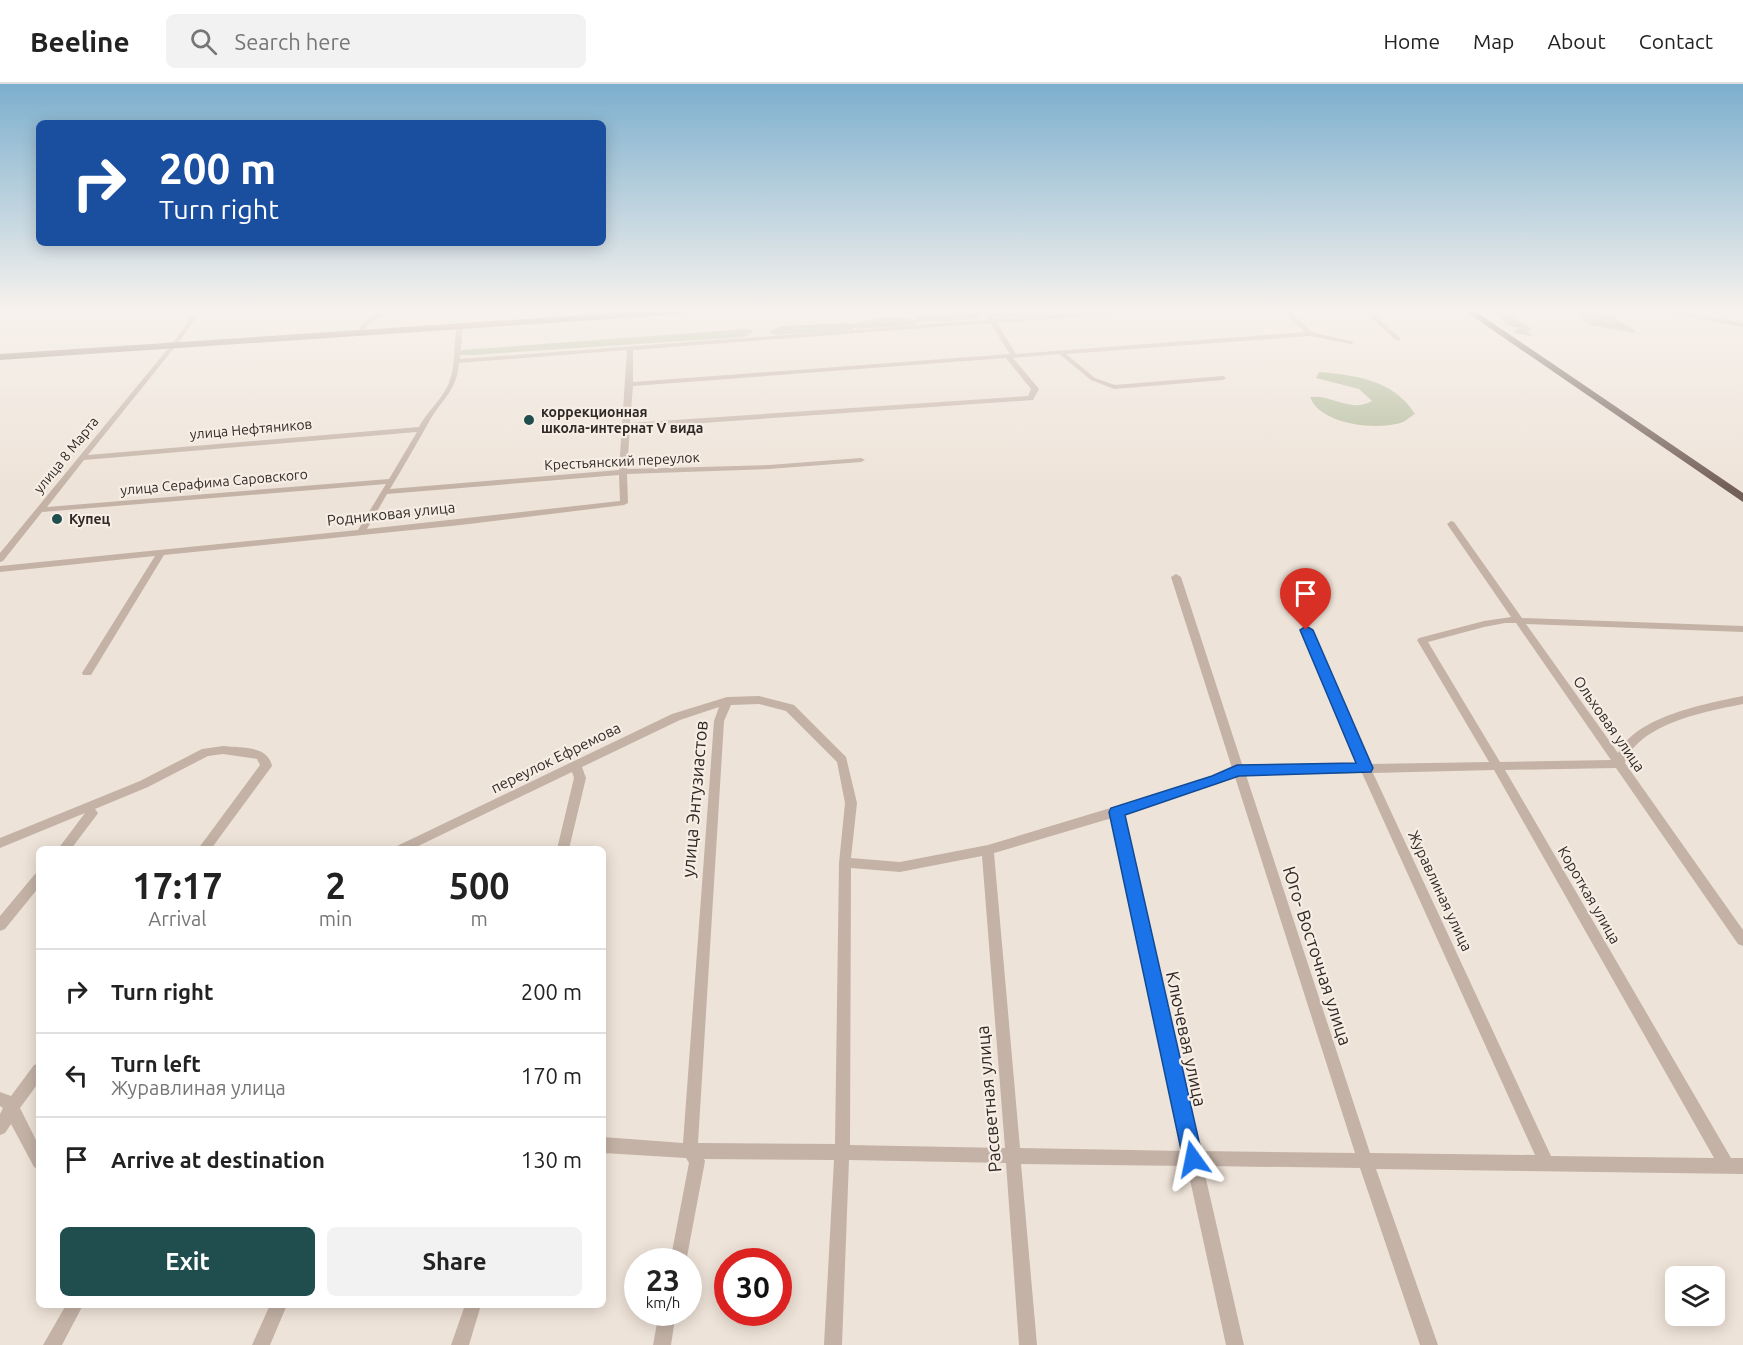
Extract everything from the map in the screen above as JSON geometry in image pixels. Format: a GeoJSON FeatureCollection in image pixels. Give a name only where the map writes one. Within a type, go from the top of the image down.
{"type":"FeatureCollection","features":[{"type":"Feature","properties":{"kind":"main road"},"geometry":{"type":"LineString","coordinates":[[1555,370],[1743,498]]}},
{"type":"Feature","properties":{"kind":"street","name":"улица 8 Марта"},"geometry":{"type":"LineString","coordinates":[[0,559],[153,370]]}},
{"type":"Feature","properties":{"kind":"street"},"geometry":{"type":"LineString","coordinates":[[361,532],[422,429],[428,414],[450,390],[454,370]]}},
{"type":"Feature","properties":{"kind":"street"},"geometry":{"type":"LineString","coordinates":[[622,472],[625,426],[632,384],[631,370]]}},
{"type":"Feature","properties":{"kind":"street"},"geometry":{"type":"LineString","coordinates":[[632,384],[816,370]]}},
{"type":"Feature","properties":{"kind":"street"},"geometry":{"type":"LineString","coordinates":[[625,426],[1030,398],[1035,389],[1021,370]]}},
{"type":"Feature","properties":{"kind":"street"},"geometry":{"type":"LineString","coordinates":[[1082,370],[1093,379],[1113,387],[1223,378]]}},
{"type":"Feature","properties":{"kind":"street","name":"улица Нефтяников"},"geometry":{"type":"LineString","coordinates":[[81,458],[422,429]]}},
{"type":"Feature","properties":{"kind":"street","name":"Крестьянский переулок"},"geometry":{"type":"LineString","coordinates":[[384,492],[622,472],[770,467],[861,460]]}},
{"type":"Feature","properties":{"kind":"street","name":"Родниковая улица"},"geometry":{"type":"LineString","coordinates":[[0,569],[624,503],[622,472]]}},
{"type":"Feature","properties":{"kind":"street","name":"улица Серафима Саровского"},"geometry":{"type":"LineString","coordinates":[[40,510],[391,481]]}},
{"type":"Feature","properties":{"kind":"street","name":"Ольховая улица"},"geometry":{"type":"LineString","coordinates":[[1451,524],[1743,940]]}},
{"type":"Feature","properties":{"kind":"street"},"geometry":{"type":"LineString","coordinates":[[87,673],[161,553]]}},
{"type":"Feature","properties":{"kind":"street","name":"Юго- Восточная улица"},"geometry":{"type":"LineString","coordinates":[[1176,577],[1365,1160],[1429,1345]]}},
{"type":"Feature","properties":{"kind":"street"},"geometry":{"type":"LineString","coordinates":[[1518,620],[1743,630]]}},
{"type":"Feature","properties":{"kind":"street","name":"Короткая улица"},"geometry":{"type":"LineString","coordinates":[[1518,620],[1487,622],[1440,638],[1422,640],[1496,764],[1727,1166]]}},
{"type":"Feature","properties":{"kind":"street","name":"Журавлиная улица"},"geometry":{"type":"LineString","coordinates":[[1306,630],[1365,768],[1547,1164]]}},
{"type":"Feature","properties":{"kind":"street"},"geometry":{"type":"LineString","coordinates":[[727,701],[759,700],[790,708],[842,760],[851,802],[845,863],[842,1152],[833,1345]]}},
{"type":"Feature","properties":{"kind":"street"},"geometry":{"type":"LineString","coordinates":[[845,863],[900,867],[988,850],[1217,780],[1237,771],[1496,764],[1619,764],[1625,748],[1669,720],[1713,705],[1743,700]]}},
{"type":"Feature","properties":{"kind":"street","name":"переулок Ефремова"},"geometry":{"type":"LineString","coordinates":[[406,846],[676,717],[727,701]]}},
{"type":"Feature","properties":{"kind":"street","name":"улица Энтузиастов"},"geometry":{"type":"LineString","coordinates":[[681,1248],[697,1161],[690,1151],[719,721],[727,701]]}},
{"type":"Feature","properties":{"kind":"street"},"geometry":{"type":"LineString","coordinates":[[0,843],[144,783],[206,752],[223,750],[260,755],[265,760],[266,766],[206,846]]}},
{"type":"Feature","properties":{"kind":"street"},"geometry":{"type":"LineString","coordinates":[[564,846],[579,778],[576,766]]}},
{"type":"Feature","properties":{"kind":"street"},"geometry":{"type":"LineString","coordinates":[[66,846],[92,813],[87,807]]}},
{"type":"Feature","properties":{"kind":"street","name":"Ключевая улица"},"geometry":{"type":"LineString","coordinates":[[1116,812],[1235,1345]]}},
{"type":"Feature","properties":{"kind":"street","name":"Рассветная улица"},"geometry":{"type":"LineString","coordinates":[[988,850],[1028,1345]]}},
{"type":"Feature","properties":{"kind":"street"},"geometry":{"type":"LineString","coordinates":[[0,925],[36,882]]}},
{"type":"Feature","properties":{"kind":"street"},"geometry":{"type":"LineString","coordinates":[[0,1128],[14,1108],[19,1096],[36,1074]]}},
{"type":"Feature","properties":{"kind":"street"},"geometry":{"type":"LineString","coordinates":[[0,1099],[11,1103],[15,1116],[36,1156]]}},
{"type":"Feature","properties":{"kind":"street"},"geometry":{"type":"LineString","coordinates":[[606,1145],[690,1151],[1743,1166]]}},
{"type":"Feature","properties":{"kind":"street"},"geometry":{"type":"LineString","coordinates":[[52,1345],[73,1308]]}},
{"type":"Feature","properties":{"kind":"street"},"geometry":{"type":"LineString","coordinates":[[261,1345],[278,1308]]}},
{"type":"Feature","properties":{"kind":"street"},"geometry":{"type":"LineString","coordinates":[[460,1345],[472,1308]]}},
{"type":"Feature","properties":{"kind":"street"},"geometry":{"type":"LineString","coordinates":[[662,1345],[665,1326]]}},
{"type":"Feature","properties":{"kind":"green space"},"geometry":{"type":"Polygon","coordinates":[[[1319,372],[1373,381],[1396,394],[1415,414],[1403,422],[1379,426],[1337,420],[1325,414],[1310,397],[1327,398],[1356,405],[1372,401],[1359,389],[1316,378],[1319,372]]]}},
{"type":"Feature","properties":{"kind":"place","name":"коррекционная школа-интернат V вида"},"geometry":{"type":"Point","coordinates":[529,420]}},
{"type":"Feature","properties":{"kind":"place","name":"Купец"},"geometry":{"type":"Point","coordinates":[57,519]}},
{"type":"Feature","properties":{"kind":"route"},"geometry":{"type":"LineString","coordinates":[[1193,1159],[1116,812],[1217,780],[1237,771],[1365,768],[1306,630]]}}]}
